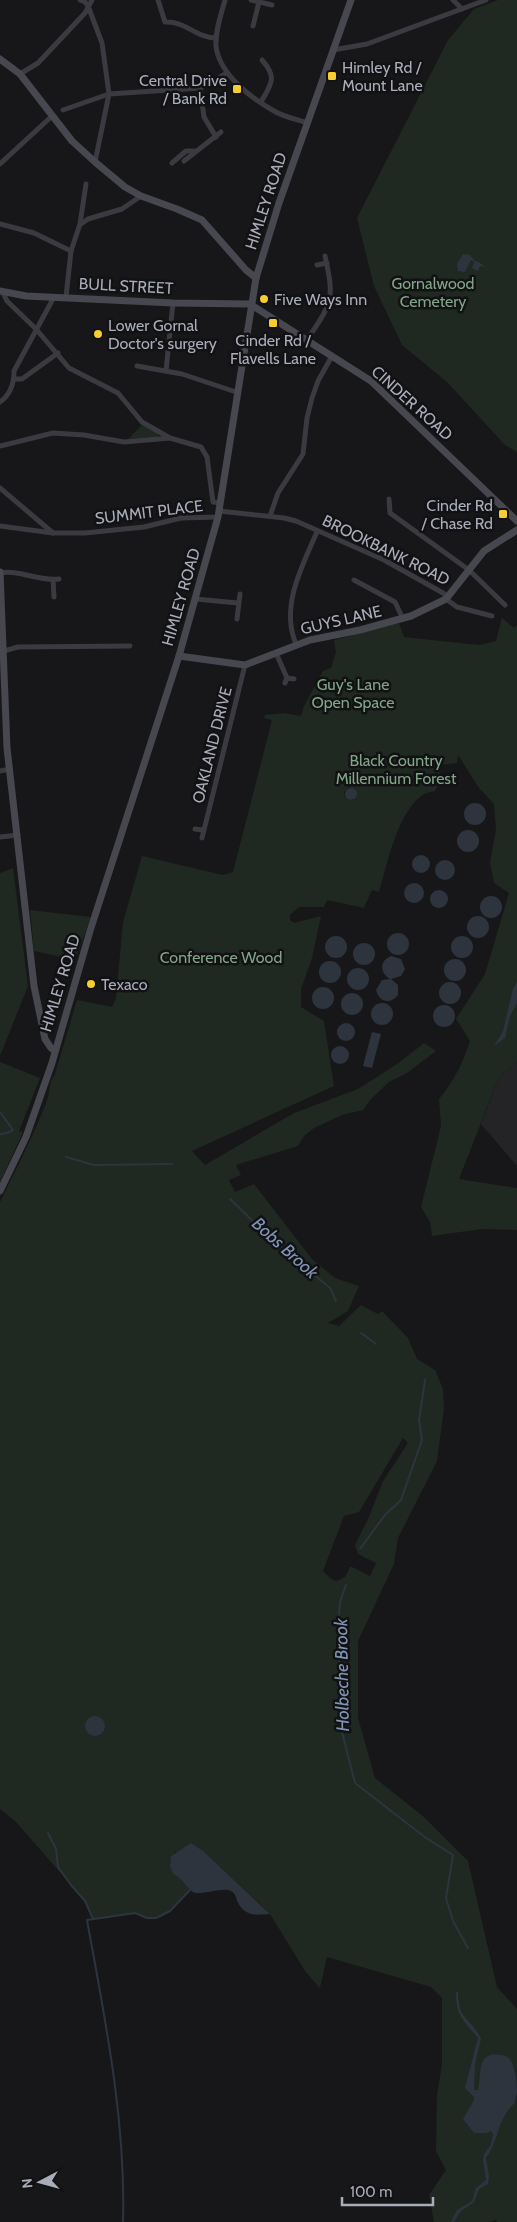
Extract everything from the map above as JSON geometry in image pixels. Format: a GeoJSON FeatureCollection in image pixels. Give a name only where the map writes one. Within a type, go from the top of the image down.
{"type":"FeatureCollection","features":[{"type":"Feature","properties":{"kind":"main road","name":"HIMLEY ROAD"},"geometry":{"type":"LineString","coordinates":[[0,1192],[26,1138],[55,1051],[90,931],[179,656],[219,510],[250,304],[256,278],[279,203],[351,0]]}},
{"type":"Feature","properties":{"kind":"main road"},"geometry":{"type":"LineString","coordinates":[[0,59],[20,74],[72,141],[95,162],[125,187],[140,196],[202,220],[246,270],[256,278]]}},
{"type":"Feature","properties":{"kind":"main road","name":"BULL STREET"},"geometry":{"type":"LineString","coordinates":[[1,291],[26,296],[172,303],[250,304]]}},
{"type":"Feature","properties":{"kind":"main road","name":"CINDER ROAD"},"geometry":{"type":"LineString","coordinates":[[250,304],[371,381],[517,521]]}},
{"type":"Feature","properties":{"kind":"main road","name":"BROOKBANK ROAD"},"geometry":{"type":"LineString","coordinates":[[447,598],[484,551],[517,530]]}},
{"type":"Feature","properties":{"kind":"main road"},"geometry":{"type":"LineString","coordinates":[[0,573],[2,652],[10,770],[34,986],[46,1039],[50,1048],[55,1051]]}},
{"type":"Feature","properties":{"kind":"main road","name":"GUYS LANE"},"geometry":{"type":"LineString","coordinates":[[179,656],[246,665],[296,644],[403,619],[447,598]]}},
{"type":"Feature","properties":{"kind":"street"},"geometry":{"type":"LineString","coordinates":[[80,0],[88,6],[102,43],[109,94],[95,162]]}},
{"type":"Feature","properties":{"kind":"street"},"geometry":{"type":"LineString","coordinates":[[20,74],[38,63],[85,13],[92,0]]}},
{"type":"Feature","properties":{"kind":"street"},"geometry":{"type":"LineString","coordinates":[[158,0],[165,22],[182,24],[205,38],[216,38]]}},
{"type":"Feature","properties":{"kind":"street"},"geometry":{"type":"LineString","coordinates":[[225,0],[216,38],[216,48],[227,73],[274,112],[307,123]]}},
{"type":"Feature","properties":{"kind":"street"},"geometry":{"type":"LineString","coordinates":[[251,0],[272,5]]}},
{"type":"Feature","properties":{"kind":"street"},"geometry":{"type":"LineString","coordinates":[[453,0],[462,9]]}},
{"type":"Feature","properties":{"kind":"street"},"geometry":{"type":"LineString","coordinates":[[333,50],[367,44],[486,0]]}},
{"type":"Feature","properties":{"kind":"street"},"geometry":{"type":"LineString","coordinates":[[253,26],[259,2]]}},
{"type":"Feature","properties":{"kind":"street"},"geometry":{"type":"LineString","coordinates":[[261,102],[272,83],[270,69],[262,60]]}},
{"type":"Feature","properties":{"kind":"street"},"geometry":{"type":"LineString","coordinates":[[62,110],[109,94],[200,88],[227,73]]}},
{"type":"Feature","properties":{"kind":"street"},"geometry":{"type":"LineString","coordinates":[[200,88],[204,117],[216,137]]}},
{"type":"Feature","properties":{"kind":"street"},"geometry":{"type":"LineString","coordinates":[[0,164],[52,116]]}},
{"type":"Feature","properties":{"kind":"street"},"geometry":{"type":"LineString","coordinates":[[184,161],[221,132]]}},
{"type":"Feature","properties":{"kind":"street"},"geometry":{"type":"LineString","coordinates":[[172,163],[186,151],[196,151]]}},
{"type":"Feature","properties":{"kind":"street"},"geometry":{"type":"LineString","coordinates":[[66,298],[71,251],[80,224],[86,184]]}},
{"type":"Feature","properties":{"kind":"street"},"geometry":{"type":"LineString","coordinates":[[80,224],[88,219],[122,209],[140,196]]}},
{"type":"Feature","properties":{"kind":"street"},"geometry":{"type":"LineString","coordinates":[[0,224],[34,233],[71,251]]}},
{"type":"Feature","properties":{"kind":"street"},"geometry":{"type":"LineString","coordinates":[[307,340],[330,304],[332,294],[326,256]]}},
{"type":"Feature","properties":{"kind":"street"},"geometry":{"type":"LineString","coordinates":[[317,264],[327,263]]}},
{"type":"Feature","properties":{"kind":"street"},"geometry":{"type":"LineString","coordinates":[[1,291],[7,302],[36,329],[69,368],[118,393],[142,422],[170,438],[201,447],[206,457],[213,502],[219,510]]}},
{"type":"Feature","properties":{"kind":"street"},"geometry":{"type":"LineString","coordinates":[[0,402],[8,395],[14,379],[14,371],[54,297]]}},
{"type":"Feature","properties":{"kind":"street"},"geometry":{"type":"LineString","coordinates":[[166,371],[172,303]]}},
{"type":"Feature","properties":{"kind":"street"},"geometry":{"type":"LineString","coordinates":[[14,379],[22,379],[58,353]]}},
{"type":"Feature","properties":{"kind":"street"},"geometry":{"type":"LineString","coordinates":[[270,516],[278,493],[303,454],[307,418],[312,398],[318,381],[332,356]]}},
{"type":"Feature","properties":{"kind":"street"},"geometry":{"type":"LineString","coordinates":[[137,366],[182,374],[236,392]]}},
{"type":"Feature","properties":{"kind":"street"},"geometry":{"type":"LineString","coordinates":[[0,446],[53,433],[84,434],[124,442],[170,438]]}},
{"type":"Feature","properties":{"kind":"street"},"geometry":{"type":"LineString","coordinates":[[0,488],[53,533]]}},
{"type":"Feature","properties":{"kind":"street"},"geometry":{"type":"LineString","coordinates":[[389,499],[390,513],[469,570],[505,605]]}},
{"type":"Feature","properties":{"kind":"street","name":"BROOKBANK ROAD"},"geometry":{"type":"LineString","coordinates":[[219,510],[296,521],[317,532],[384,560],[444,593],[447,598]]}},
{"type":"Feature","properties":{"kind":"street","name":"SUMMIT PLACE"},"geometry":{"type":"LineString","coordinates":[[0,526],[53,533],[116,531],[144,527],[219,510]]}},
{"type":"Feature","properties":{"kind":"street"},"geometry":{"type":"LineString","coordinates":[[296,644],[292,635],[291,623],[294,589],[299,572],[317,532]]}},
{"type":"Feature","properties":{"kind":"street"},"geometry":{"type":"LineString","coordinates":[[0,573],[7,572],[39,580],[56,580],[54,597]]}},
{"type":"Feature","properties":{"kind":"street"},"geometry":{"type":"LineString","coordinates":[[354,580],[395,602],[403,619]]}},
{"type":"Feature","properties":{"kind":"street"},"geometry":{"type":"LineString","coordinates":[[357,589],[360,583]]}},
{"type":"Feature","properties":{"kind":"street"},"geometry":{"type":"LineString","coordinates":[[238,619],[240,594]]}},
{"type":"Feature","properties":{"kind":"street"},"geometry":{"type":"LineString","coordinates":[[447,598],[457,608],[492,616]]}},
{"type":"Feature","properties":{"kind":"street"},"geometry":{"type":"LineString","coordinates":[[195,599],[238,603]]}},
{"type":"Feature","properties":{"kind":"street"},"geometry":{"type":"LineString","coordinates":[[2,652],[18,647],[130,646]]}},
{"type":"Feature","properties":{"kind":"street"},"geometry":{"type":"LineString","coordinates":[[276,653],[286,681],[294,679]]}},
{"type":"Feature","properties":{"kind":"street","name":"OAKLAND DRIVE"},"geometry":{"type":"LineString","coordinates":[[202,838],[246,665]]}},
{"type":"Feature","properties":{"kind":"street"},"geometry":{"type":"LineString","coordinates":[[0,771],[10,770]]}},
{"type":"Feature","properties":{"kind":"street"},"geometry":{"type":"LineString","coordinates":[[195,829],[203,830]]}},
{"type":"Feature","properties":{"kind":"street"},"geometry":{"type":"LineString","coordinates":[[0,837],[18,835]]}},
{"type":"Feature","properties":{"kind":"shaded area"},"geometry":{"type":"Polygon","coordinates":[[[463,254],[470,255],[475,261],[485,267],[480,266],[478,271],[472,268],[474,262],[471,260],[465,272],[458,271],[457,264],[463,254]]]}},
{"type":"Feature","properties":{"kind":"shaded area"},"geometry":{"type":"Polygon","coordinates":[[[356,771],[359,772],[359,782],[352,783],[349,782],[348,775],[349,772],[356,771]]]}},
{"type":"Feature","properties":{"kind":"shaded area"},"geometry":{"type":"Polygon","coordinates":[[[353,788],[356,789],[356,799],[349,800],[346,799],[345,792],[346,789],[353,788]]]}},
{"type":"Feature","properties":{"kind":"shaded area"},"geometry":{"type":"Polygon","coordinates":[[[475,803],[483,806],[486,814],[483,822],[475,825],[467,822],[464,814],[467,806],[475,803]]]}},
{"type":"Feature","properties":{"kind":"shaded area"},"geometry":{"type":"Polygon","coordinates":[[[468,830],[476,833],[479,841],[476,849],[468,852],[460,849],[457,841],[460,833],[468,830]]]}},
{"type":"Feature","properties":{"kind":"shaded area"},"geometry":{"type":"Polygon","coordinates":[[[417,855],[425,855],[430,860],[428,871],[417,873],[412,868],[412,860],[417,855]]]}},
{"type":"Feature","properties":{"kind":"shaded area"},"geometry":{"type":"Polygon","coordinates":[[[445,860],[452,863],[455,870],[452,877],[445,880],[438,877],[435,870],[438,863],[445,860]]]}},
{"type":"Feature","properties":{"kind":"shaded area"},"geometry":{"type":"Polygon","coordinates":[[[414,883],[421,886],[424,893],[421,900],[414,903],[407,900],[404,893],[407,886],[414,883]]]}},
{"type":"Feature","properties":{"kind":"shaded area"},"geometry":{"type":"Polygon","coordinates":[[[435,890],[443,890],[448,895],[446,906],[435,908],[430,903],[430,895],[435,890]]]}},
{"type":"Feature","properties":{"kind":"shaded area"},"geometry":{"type":"Polygon","coordinates":[[[491,896],[499,899],[502,907],[499,915],[491,918],[483,915],[480,907],[483,899],[491,896]]]}},
{"type":"Feature","properties":{"kind":"shaded area"},"geometry":{"type":"Polygon","coordinates":[[[478,916],[486,919],[489,927],[486,935],[478,938],[470,935],[467,927],[470,919],[478,916]]]}},
{"type":"Feature","properties":{"kind":"shaded area"},"geometry":{"type":"Polygon","coordinates":[[[398,933],[406,936],[409,944],[406,952],[398,955],[390,952],[387,944],[390,936],[398,933]]]}},
{"type":"Feature","properties":{"kind":"shaded area"},"geometry":{"type":"Polygon","coordinates":[[[336,936],[344,939],[347,947],[344,955],[336,958],[328,955],[325,947],[328,939],[336,936]]]}},
{"type":"Feature","properties":{"kind":"shaded area"},"geometry":{"type":"Polygon","coordinates":[[[462,936],[470,939],[473,947],[470,955],[462,958],[454,955],[451,947],[454,939],[462,936]]]}},
{"type":"Feature","properties":{"kind":"shaded area"},"geometry":{"type":"Polygon","coordinates":[[[364,943],[372,946],[375,954],[372,962],[364,965],[356,962],[353,954],[356,946],[364,943]]]}},
{"type":"Feature","properties":{"kind":"shaded area"},"geometry":{"type":"Polygon","coordinates":[[[391,956],[401,959],[405,969],[401,976],[391,979],[398,985],[398,995],[392,1000],[385,1001],[377,994],[376,990],[382,980],[390,979],[384,974],[382,967],[384,961],[391,956]]]}},
{"type":"Feature","properties":{"kind":"shaded area"},"geometry":{"type":"Polygon","coordinates":[[[455,959],[463,962],[466,970],[463,978],[455,981],[447,978],[444,970],[447,962],[455,959]]]}},
{"type":"Feature","properties":{"kind":"shaded area"},"geometry":{"type":"Polygon","coordinates":[[[330,961],[338,964],[341,972],[338,980],[330,983],[322,980],[319,972],[322,964],[330,961]]]}},
{"type":"Feature","properties":{"kind":"shaded area"},"geometry":{"type":"Polygon","coordinates":[[[358,968],[366,971],[369,979],[366,987],[358,990],[350,987],[347,979],[350,971],[358,968]]]}},
{"type":"Feature","properties":{"kind":"shaded area"},"geometry":{"type":"Polygon","coordinates":[[[517,981],[517,1003],[510,1016],[505,1038],[494,1046],[503,1031],[513,989],[517,981]]]}},
{"type":"Feature","properties":{"kind":"shaded area"},"geometry":{"type":"Polygon","coordinates":[[[450,982],[458,985],[461,993],[458,1001],[450,1004],[442,1001],[439,993],[442,985],[450,982]]]}},
{"type":"Feature","properties":{"kind":"shaded area"},"geometry":{"type":"Polygon","coordinates":[[[323,987],[331,990],[334,998],[331,1006],[323,1009],[315,1006],[312,998],[315,990],[323,987]]]}},
{"type":"Feature","properties":{"kind":"shaded area"},"geometry":{"type":"Polygon","coordinates":[[[352,993],[360,996],[363,1004],[360,1012],[352,1015],[344,1012],[341,1004],[344,996],[352,993]]]}},
{"type":"Feature","properties":{"kind":"shaded area"},"geometry":{"type":"Polygon","coordinates":[[[382,1003],[390,1006],[393,1014],[390,1022],[382,1025],[374,1022],[371,1014],[374,1006],[382,1003]]]}},
{"type":"Feature","properties":{"kind":"shaded area"},"geometry":{"type":"Polygon","coordinates":[[[444,1005],[452,1008],[455,1016],[452,1024],[444,1027],[436,1024],[433,1016],[436,1008],[444,1005]]]}},
{"type":"Feature","properties":{"kind":"shaded area"},"geometry":{"type":"Polygon","coordinates":[[[342,1023],[350,1023],[355,1028],[353,1039],[342,1041],[337,1036],[337,1028],[342,1023]]]}},
{"type":"Feature","properties":{"kind":"shaded area"},"geometry":{"type":"Polygon","coordinates":[[[372,1032],[381,1034],[372,1068],[363,1066],[372,1032]]]}},
{"type":"Feature","properties":{"kind":"shaded area"},"geometry":{"type":"Polygon","coordinates":[[[336,1046],[344,1046],[349,1051],[347,1062],[336,1064],[331,1059],[331,1051],[336,1046]]]}},
{"type":"Feature","properties":{"kind":"shaded area"},"geometry":{"type":"Polygon","coordinates":[[[517,1062],[517,1166],[481,1124],[499,1077],[517,1062]]]}},
{"type":"Feature","properties":{"kind":"shaded area"},"geometry":{"type":"Polygon","coordinates":[[[91,1716],[99,1716],[105,1722],[105,1730],[99,1736],[91,1736],[85,1730],[85,1722],[91,1716]]]}},
{"type":"Feature","properties":{"kind":"shaded area"},"geometry":{"type":"Polygon","coordinates":[[[191,1843],[203,1851],[270,1914],[255,1915],[243,1910],[233,1893],[228,1890],[196,1893],[173,1874],[170,1866],[171,1856],[191,1843]]]}},
{"type":"Feature","properties":{"kind":"shaded area"},"geometry":{"type":"Polygon","coordinates":[[[456,1992],[458,1992],[460,2008],[463,2014],[481,2039],[475,2064],[474,2090],[478,2090],[480,2070],[484,2059],[494,2054],[509,2058],[515,2074],[517,2092],[515,2103],[501,2123],[486,2158],[489,2176],[488,2184],[479,2189],[474,2202],[460,2212],[454,2222],[451,2222],[457,2210],[472,2201],[476,2188],[486,2180],[483,2160],[484,2154],[491,2145],[493,2134],[491,2131],[474,2133],[463,2119],[474,2100],[474,2097],[465,2088],[478,2038],[459,2013],[456,1992]]]}},
{"type":"Feature","properties":{"kind":"green space","name":"Gornalwood Cemetery"},"geometry":{"type":"Polygon","coordinates":[[[498,0],[517,0],[517,452],[505,445],[447,382],[402,345],[374,286],[357,218],[448,40],[474,9],[498,0]]]}},
{"type":"Feature","properties":{"kind":"green space"},"geometry":{"type":"Polygon","coordinates":[[[142,425],[157,431],[159,437],[128,439],[142,425]]]}},
{"type":"Feature","properties":{"kind":"green space"},"geometry":{"type":"Polygon","coordinates":[[[502,618],[514,628],[517,625],[517,1062],[499,1077],[459,1179],[517,1188],[517,1230],[482,1229],[432,1236],[430,1222],[421,1207],[441,1126],[439,1099],[458,1072],[470,1041],[456,1019],[485,974],[509,893],[494,883],[490,862],[496,830],[494,804],[479,788],[458,755],[457,763],[441,765],[439,782],[435,791],[422,796],[412,805],[405,816],[389,855],[379,892],[372,890],[364,908],[327,900],[324,907],[299,907],[290,915],[290,920],[294,923],[321,916],[312,958],[301,989],[301,1007],[324,1021],[334,1086],[192,1151],[205,1165],[294,1113],[358,1089],[397,1064],[424,1043],[436,1051],[407,1073],[389,1082],[370,1100],[363,1110],[342,1115],[314,1128],[304,1136],[298,1146],[236,1165],[241,1175],[229,1180],[235,1192],[254,1184],[312,1259],[335,1278],[359,1286],[348,1311],[328,1323],[339,1326],[361,1305],[378,1314],[382,1311],[408,1338],[417,1359],[435,1370],[443,1389],[444,1409],[437,1461],[398,1538],[394,1564],[358,1641],[358,1718],[375,1778],[424,1817],[468,1861],[497,1987],[517,2009],[517,2222],[497,2222],[496,2220],[489,2222],[434,2222],[429,2195],[446,2170],[436,2151],[437,2095],[442,2064],[442,1998],[431,1987],[327,1957],[320,1988],[305,1971],[270,1914],[259,1903],[213,1861],[175,1852],[170,1861],[178,1876],[191,1889],[170,1911],[152,1919],[135,1913],[93,1919],[85,1901],[16,1822],[0,1809],[0,1202],[30,1141],[46,1103],[77,1000],[112,1007],[116,998],[123,922],[142,856],[223,875],[233,872],[272,720],[264,718],[265,715],[284,713],[301,716],[304,706],[323,671],[331,668],[336,652],[334,640],[399,623],[404,637],[479,645],[496,641],[502,618]],[[348,788],[344,792],[345,797],[349,800],[354,800],[355,789],[348,788]],[[403,1438],[359,1512],[344,1516],[323,1571],[336,1581],[345,1577],[350,1567],[370,1576],[376,1563],[358,1554],[355,1545],[383,1481],[408,1443],[403,1438]]]}},
{"type":"Feature","properties":{"kind":"green space"},"geometry":{"type":"Polygon","coordinates":[[[13,868],[28,986],[0,1056],[0,873],[13,868]]]}},
{"type":"Feature","properties":{"kind":"green space"},"geometry":{"type":"Polygon","coordinates":[[[30,910],[91,917],[75,960],[34,951],[30,910]]]}},
{"type":"Feature","properties":{"kind":"green space"},"geometry":{"type":"Polygon","coordinates":[[[0,1062],[40,1078],[19,1131],[23,1132],[0,1182],[0,1062]]]}},
{"type":"Feature","properties":{"kind":"waterway","name":"Bobs Brook"},"geometry":{"type":"LineString","coordinates":[[0,1112],[13,1130],[0,1134]]}},
{"type":"Feature","properties":{"kind":"waterway","name":"Bobs Brook"},"geometry":{"type":"LineString","coordinates":[[66,1157],[94,1165],[172,1164]]}},
{"type":"Feature","properties":{"kind":"waterway","name":"Bobs Brook"},"geometry":{"type":"LineString","coordinates":[[230,1199],[280,1247],[330,1288],[336,1301]]}},
{"type":"Feature","properties":{"kind":"waterway","name":"Bobs Brook"},"geometry":{"type":"LineString","coordinates":[[361,1333],[376,1344]]}},
{"type":"Feature","properties":{"kind":"waterway","name":"Holbeche Brook"},"geometry":{"type":"LineString","coordinates":[[360,1549],[385,1515],[401,1500],[422,1440],[419,1420],[425,1380]]}},
{"type":"Feature","properties":{"kind":"waterway","name":"Holbeche Brook"},"geometry":{"type":"LineString","coordinates":[[346,1585],[340,1602],[339,1616],[340,1692],[342,1732],[355,1783],[426,1838],[453,1855],[446,1898],[453,1921],[468,1948]]}},
{"type":"Feature","properties":{"kind":"waterway"},"geometry":{"type":"LineString","coordinates":[[48,1833],[56,1849],[58,1867],[85,1901],[93,1919]]}},
{"type":"Feature","properties":{"kind":"waterway"},"geometry":{"type":"LineString","coordinates":[[123,2222],[123,2184],[118,2108],[107,2032],[87,1920],[135,1913],[147,1918],[156,1918],[170,1911],[191,1889]]}},
{"type":"Feature","properties":{"kind":"place","name":"Himley Rd / Mount Lane"},"geometry":{"type":"Point","coordinates":[332,76]}},
{"type":"Feature","properties":{"kind":"place","name":"Central Drive / Bank Rd"},"geometry":{"type":"Point","coordinates":[237,89]}},
{"type":"Feature","properties":{"kind":"place","name":"Five Ways Inn"},"geometry":{"type":"Point","coordinates":[264,299]}},
{"type":"Feature","properties":{"kind":"place","name":"Cinder Rd / Flavells Lane"},"geometry":{"type":"Point","coordinates":[273,323]}},
{"type":"Feature","properties":{"kind":"place","name":"Lower Gornal Doctor's surgery"},"geometry":{"type":"Point","coordinates":[98,334]}},
{"type":"Feature","properties":{"kind":"place","name":"Cinder Rd / Chase Rd"},"geometry":{"type":"Point","coordinates":[503,514]}},
{"type":"Feature","properties":{"kind":"place","name":"Texaco"},"geometry":{"type":"Point","coordinates":[91,984]}},
{"type":"Feature","properties":{"kind":"park label","name":"Guy's Lane Open Space"},"geometry":{"type":"Point","coordinates":[353,693]}},
{"type":"Feature","properties":{"kind":"park label","name":"Black Country Millennium Forest"},"geometry":{"type":"Point","coordinates":[396,769]}},
{"type":"Feature","properties":{"kind":"park label","name":"Conference Wood"},"geometry":{"type":"Point","coordinates":[221,957]}}]}
